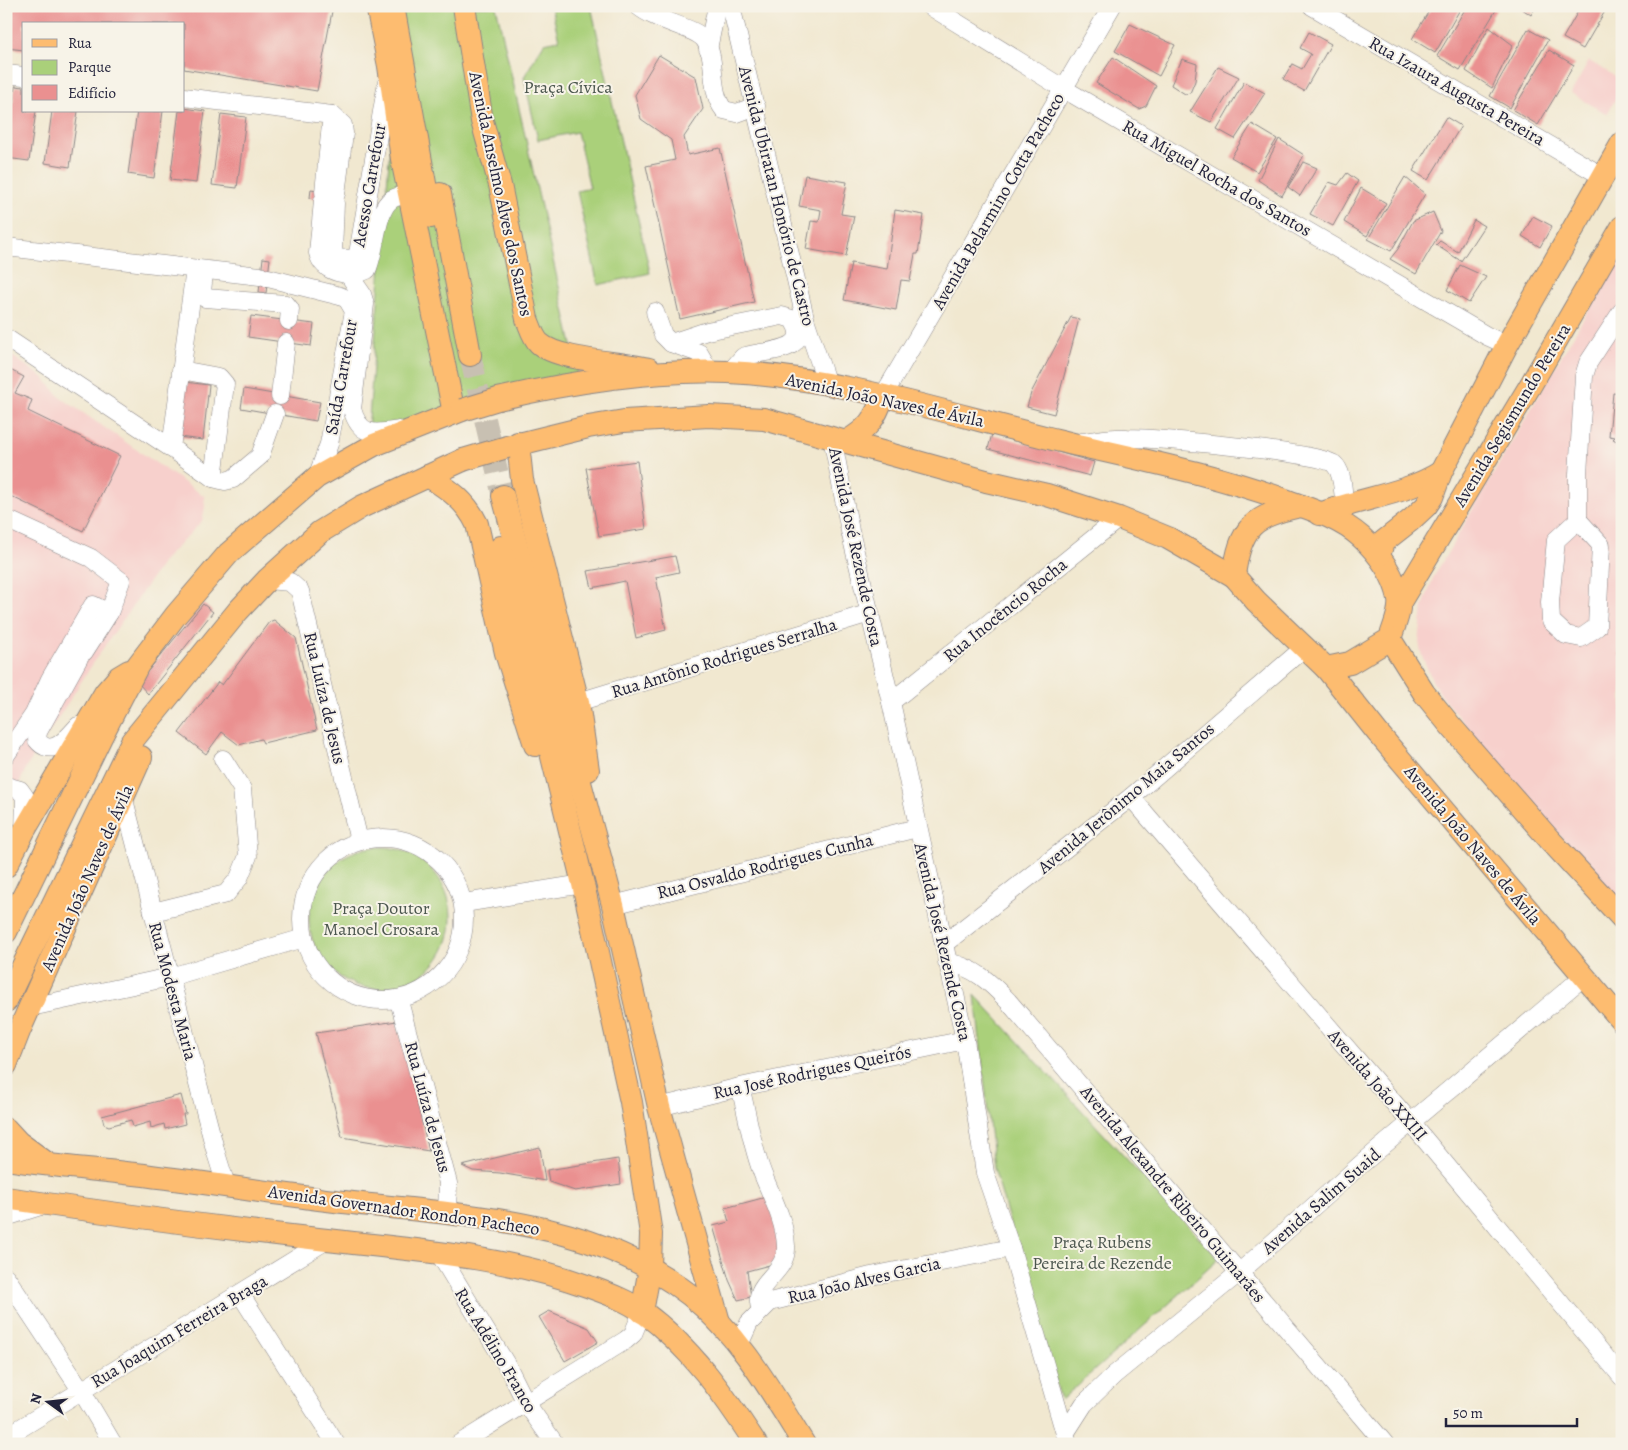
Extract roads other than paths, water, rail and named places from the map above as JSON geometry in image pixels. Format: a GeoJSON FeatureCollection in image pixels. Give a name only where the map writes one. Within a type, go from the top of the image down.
{"type":"FeatureCollection","features":[{"type":"Feature","properties":{"kind":"main road"},"geometry":{"type":"LineString","coordinates":[[377,6],[389,66],[402,160],[458,411]]}},
{"type":"Feature","properties":{"kind":"main road"},"geometry":{"type":"LineString","coordinates":[[393,6],[463,357],[406,6]]}},
{"type":"Feature","properties":{"kind":"main road","name":"Avenida Anselmo Alves dos Santos"},"geometry":{"type":"LineString","coordinates":[[464,6],[482,121],[500,185],[527,318],[532,332],[540,343],[564,354],[585,360],[628,364],[662,373]]}},
{"type":"Feature","properties":{"kind":"main road","name":"Avenida Segismundo Pereira"},"geometry":{"type":"LineString","coordinates":[[1379,556],[1383,542],[1426,506],[1436,488],[1440,472],[1507,345],[1622,143]]}},
{"type":"Feature","properties":{"kind":"main road","name":"Avenida Segismundo Pereira"},"geometry":{"type":"LineString","coordinates":[[1400,602],[1530,386],[1622,227]]}},
{"type":"Feature","properties":{"kind":"main road","name":"Avenida João Naves de Ávila"},"geometry":{"type":"LineString","coordinates":[[6,932],[100,737],[138,665],[176,615],[229,553],[317,477],[374,445],[458,411],[498,399],[565,385],[662,373],[720,372],[827,384],[883,396],[1070,443],[1162,463],[1242,484],[1311,510]]}},
{"type":"Feature","properties":{"kind":"main road"},"geometry":{"type":"LineString","coordinates":[[840,439],[863,433],[871,424],[883,396]]}},
{"type":"Feature","properties":{"kind":"main road","name":"Avenida João Naves de Ávila"},"geometry":{"type":"LineString","coordinates":[[6,1001],[132,741],[238,611],[267,580],[320,532],[362,507],[463,460],[513,445],[624,421],[709,416],[764,419],[986,481],[1047,495],[1119,518],[1168,538],[1234,576]]}},
{"type":"Feature","properties":{"kind":"main road"},"geometry":{"type":"LineString","coordinates":[[513,445],[578,702],[596,818],[600,862]]}},
{"type":"Feature","properties":{"kind":"main road","name":"Avenida Segismundo Pereira"},"geometry":{"type":"LineString","coordinates":[[1311,510],[1403,490],[1428,480],[1440,472]]}},
{"type":"Feature","properties":{"kind":"main road"},"geometry":{"type":"LineString","coordinates":[[428,476],[458,496],[469,508],[477,524],[506,653],[530,731],[583,884],[631,1102],[651,1234],[650,1268],[642,1312]]}},
{"type":"Feature","properties":{"kind":"main road"},"geometry":{"type":"LineString","coordinates":[[576,860],[496,498],[613,905],[659,1107],[718,1322]]}},
{"type":"Feature","properties":{"kind":"main road"},"geometry":{"type":"LineString","coordinates":[[1311,510],[1342,524],[1360,536],[1379,556],[1400,602],[1390,639],[1350,664],[1326,668],[1256,602],[1234,576],[1236,558],[1250,526],[1261,517],[1275,511],[1311,510]]}},
{"type":"Feature","properties":{"kind":"main road"},"geometry":{"type":"LineString","coordinates":[[1390,639],[1424,693],[1444,719],[1549,840],[1622,918]]}},
{"type":"Feature","properties":{"kind":"main road","name":"Avenida João Naves de Ávila"},"geometry":{"type":"LineString","coordinates":[[6,866],[24,831],[105,692],[119,677],[138,665]]}},
{"type":"Feature","properties":{"kind":"main road","name":"Avenida João Naves de Ávila"},"geometry":{"type":"LineString","coordinates":[[1326,668],[1377,732],[1508,884],[1583,978],[1622,1021]]}},
{"type":"Feature","properties":{"kind":"main road","name":"Avenida João Naves de Ávila"},"geometry":{"type":"LineString","coordinates":[[6,1065],[13,1030],[31,1007],[123,796],[172,692]]}},
{"type":"Feature","properties":{"kind":"main road"},"geometry":{"type":"LineString","coordinates":[[6,1129],[23,1146],[50,1166]]}},
{"type":"Feature","properties":{"kind":"main road","name":"Avenida Governador Rondon Pacheco"},"geometry":{"type":"LineString","coordinates":[[6,1159],[50,1166],[507,1220],[545,1228],[596,1244],[650,1268],[692,1296],[739,1345],[804,1444]]}},
{"type":"Feature","properties":{"kind":"main road","name":"Avenida Governador Rondon Pacheco"},"geometry":{"type":"LineString","coordinates":[[6,1198],[327,1240],[470,1256],[547,1274],[610,1295],[642,1312],[672,1337],[697,1363],[735,1412],[756,1444]]}},
{"type":"Feature","properties":{"kind":"street"},"geometry":{"type":"LineString","coordinates":[[638,6],[651,16],[692,31],[704,39],[708,49],[716,96],[724,110],[737,114],[756,106]]}},
{"type":"Feature","properties":{"kind":"street"},"geometry":{"type":"LineString","coordinates":[[708,49],[716,6]]}},
{"type":"Feature","properties":{"kind":"street","name":"Avenida Ubiratan Honório de Castro"},"geometry":{"type":"LineString","coordinates":[[731,6],[806,322],[827,384]]}},
{"type":"Feature","properties":{"kind":"street","name":"Rua Miguel Rocha dos Santos"},"geometry":{"type":"LineString","coordinates":[[930,6],[1064,89],[1487,336],[1507,345]]}},
{"type":"Feature","properties":{"kind":"street","name":"Avenida Belarmino Cotta Pacheco"},"geometry":{"type":"LineString","coordinates":[[883,396],[1112,6]]}},
{"type":"Feature","properties":{"kind":"street","name":"Rua Izaura Augusta Pereira"},"geometry":{"type":"LineString","coordinates":[[1312,6],[1602,176]]}},
{"type":"Feature","properties":{"kind":"street","name":"Acesso Carrefour"},"geometry":{"type":"LineString","coordinates":[[330,197],[332,246],[337,258],[353,259],[358,254],[389,66]]}},
{"type":"Feature","properties":{"kind":"street"},"geometry":{"type":"LineString","coordinates":[[6,74],[22,76]]}},
{"type":"Feature","properties":{"kind":"street"},"geometry":{"type":"LineString","coordinates":[[185,96],[332,115],[330,197],[318,253],[320,261],[326,268],[360,274],[367,270],[384,208],[391,200],[411,194]]}},
{"type":"Feature","properties":{"kind":"street"},"geometry":{"type":"LineString","coordinates":[[6,247],[200,269]]}},
{"type":"Feature","properties":{"kind":"street"},"geometry":{"type":"LineString","coordinates":[[337,258],[362,294],[365,304],[352,409],[356,423],[369,432],[422,426]]}},
{"type":"Feature","properties":{"kind":"street"},"geometry":{"type":"LineString","coordinates":[[200,269],[204,298],[286,304],[290,309],[289,321]]}},
{"type":"Feature","properties":{"kind":"street"},"geometry":{"type":"LineString","coordinates":[[171,448],[181,370],[200,269]]}},
{"type":"Feature","properties":{"kind":"street","name":"Saída Carrefour"},"geometry":{"type":"LineString","coordinates":[[200,269],[264,277],[340,296],[347,299],[354,311],[329,444],[317,477]]}},
{"type":"Feature","properties":{"kind":"street"},"geometry":{"type":"LineString","coordinates":[[1578,520],[1556,540],[1550,602],[1551,621],[1566,635],[1582,638],[1597,627],[1601,545],[1578,520],[1578,474],[1584,376],[1588,363],[1622,310]]}},
{"type":"Feature","properties":{"kind":"street"},"geometry":{"type":"LineString","coordinates":[[655,312],[663,335],[671,343],[690,344],[707,331],[782,316],[795,315],[806,322]]}},
{"type":"Feature","properties":{"kind":"street"},"geometry":{"type":"LineString","coordinates":[[690,344],[720,372],[743,356],[772,352],[790,346],[795,341],[796,328],[792,319],[782,316]]}},
{"type":"Feature","properties":{"kind":"street"},"geometry":{"type":"LineString","coordinates":[[6,338],[213,478],[225,481],[233,479],[260,456],[275,414]]}},
{"type":"Feature","properties":{"kind":"street"},"geometry":{"type":"LineString","coordinates":[[280,396],[286,343]]}},
{"type":"Feature","properties":{"kind":"street"},"geometry":{"type":"LineString","coordinates":[[181,370],[219,377],[225,384],[213,478]]}},
{"type":"Feature","properties":{"kind":"street"},"geometry":{"type":"LineString","coordinates":[[1070,443],[1126,438],[1288,453],[1322,458],[1334,464],[1341,477],[1345,504]]}},
{"type":"Feature","properties":{"kind":"street","name":"Avenida José Rezende Costa"},"geometry":{"type":"LineString","coordinates":[[840,439],[850,531],[891,702],[947,962],[966,1040],[985,1173],[1011,1248],[1041,1354],[1070,1441]]}},
{"type":"Feature","properties":{"kind":"street","name":"Rua Inocêncio Rocha"},"geometry":{"type":"LineString","coordinates":[[891,702],[1119,518]]}},
{"type":"Feature","properties":{"kind":"street"},"geometry":{"type":"LineString","coordinates":[[6,520],[91,558],[121,581],[108,613],[38,732],[37,740],[48,747],[56,747],[64,743],[105,692]]}},
{"type":"Feature","properties":{"kind":"street","name":"Rua Luíza de Jesus"},"geometry":{"type":"LineString","coordinates":[[267,580],[277,579],[290,582],[300,590],[359,841]]}},
{"type":"Feature","properties":{"kind":"street"},"geometry":{"type":"LineString","coordinates":[[6,755],[34,714],[50,679],[93,605],[108,613]]}},
{"type":"Feature","properties":{"kind":"street","name":"Rua Antônio Rodrigues Serralha"},"geometry":{"type":"LineString","coordinates":[[578,702],[870,613]]}},
{"type":"Feature","properties":{"kind":"street","name":"Avenida Jerônimo Maia Santos"},"geometry":{"type":"LineString","coordinates":[[944,944],[1131,796],[1305,647]]}},
{"type":"Feature","properties":{"kind":"street"},"geometry":{"type":"LineString","coordinates":[[153,912],[226,894],[239,878],[248,856],[242,789],[223,759]]}},
{"type":"Feature","properties":{"kind":"street"},"geometry":{"type":"LineString","coordinates":[[6,786],[20,790],[25,797],[24,831]]}},
{"type":"Feature","properties":{"kind":"street","name":"Rua Modesta Maria"},"geometry":{"type":"LineString","coordinates":[[123,796],[226,1186]]}},
{"type":"Feature","properties":{"kind":"street","name":"Avenida João XXIII"},"geometry":{"type":"LineString","coordinates":[[1131,796],[1412,1124],[1622,1377]]}},
{"type":"Feature","properties":{"kind":"street","name":"Rua Osvaldo Rodrigues Cunha"},"geometry":{"type":"LineString","coordinates":[[613,905],[918,828]]}},
{"type":"Feature","properties":{"kind":"street"},"geometry":{"type":"LineString","coordinates":[[378,836],[409,840],[438,857],[457,881],[464,903],[465,921],[455,958],[429,987],[399,1001],[357,997],[343,990],[316,966],[304,938],[302,913],[308,886],[324,862],[359,841],[378,836]]}},
{"type":"Feature","properties":{"kind":"street"},"geometry":{"type":"LineString","coordinates":[[464,903],[583,884]]}},
{"type":"Feature","properties":{"kind":"street"},"geometry":{"type":"LineString","coordinates":[[31,1007],[170,977],[304,938]]}},
{"type":"Feature","properties":{"kind":"street","name":"Avenida Alexandre Ribeiro Guimarães"},"geometry":{"type":"LineString","coordinates":[[947,962],[973,970],[998,990],[1385,1444]]}},
{"type":"Feature","properties":{"kind":"street","name":"Avenida Salim Suaid"},"geometry":{"type":"LineString","coordinates":[[1070,1441],[1081,1408],[1114,1375],[1240,1272],[1359,1166],[1412,1124],[1583,978]]}},
{"type":"Feature","properties":{"kind":"street","name":"Rua Luíza de Jesus"},"geometry":{"type":"LineString","coordinates":[[399,1001],[448,1183],[448,1214]]}},
{"type":"Feature","properties":{"kind":"street","name":"Rua José Rodrigues Queirós"},"geometry":{"type":"LineString","coordinates":[[659,1107],[740,1087],[966,1040]]}},
{"type":"Feature","properties":{"kind":"street"},"geometry":{"type":"LineString","coordinates":[[739,1345],[749,1323],[760,1309],[758,1301],[760,1291],[782,1267],[787,1247],[777,1207],[764,1176],[740,1087]]}},
{"type":"Feature","properties":{"kind":"street","name":"Avenida Governador Rondon Pacheco"},"geometry":{"type":"LineString","coordinates":[[6,1217],[47,1204]]}},
{"type":"Feature","properties":{"kind":"street","name":"Rua Joaquim Ferreira Braga"},"geometry":{"type":"LineString","coordinates":[[6,1437],[241,1295],[294,1259],[327,1240]]}},
{"type":"Feature","properties":{"kind":"street","name":"Rua João Alves Garcia"},"geometry":{"type":"LineString","coordinates":[[760,1309],[770,1302],[871,1276],[1011,1248]]}},
{"type":"Feature","properties":{"kind":"street","name":"Rua Adélino Franco"},"geometry":{"type":"LineString","coordinates":[[438,1253],[509,1369],[526,1403],[555,1444]]}},
{"type":"Feature","properties":{"kind":"street"},"geometry":{"type":"LineString","coordinates":[[6,1277],[81,1390],[112,1444]]}},
{"type":"Feature","properties":{"kind":"street"},"geometry":{"type":"LineString","coordinates":[[241,1295],[336,1444]]}},
{"type":"Feature","properties":{"kind":"street"},"geometry":{"type":"LineString","coordinates":[[459,1444],[632,1334],[642,1312]]}},
{"type":"Feature","properties":{"kind":"tunnel"},"geometry":{"type":"LineString","coordinates":[[470,355],[503,496]]}},
{"type":"Feature","properties":{"kind":"park label","name":"Praça Cívica"},"geometry":{"type":"Point","coordinates":[568,87]}},
{"type":"Feature","properties":{"kind":"park label","name":"Praça Doutor Manoel Crosara"},"geometry":{"type":"Point","coordinates":[381,918]}},
{"type":"Feature","properties":{"kind":"park label","name":"Praça Rubens Pereira de Rezende"},"geometry":{"type":"Point","coordinates":[1102,1252]}}]}
